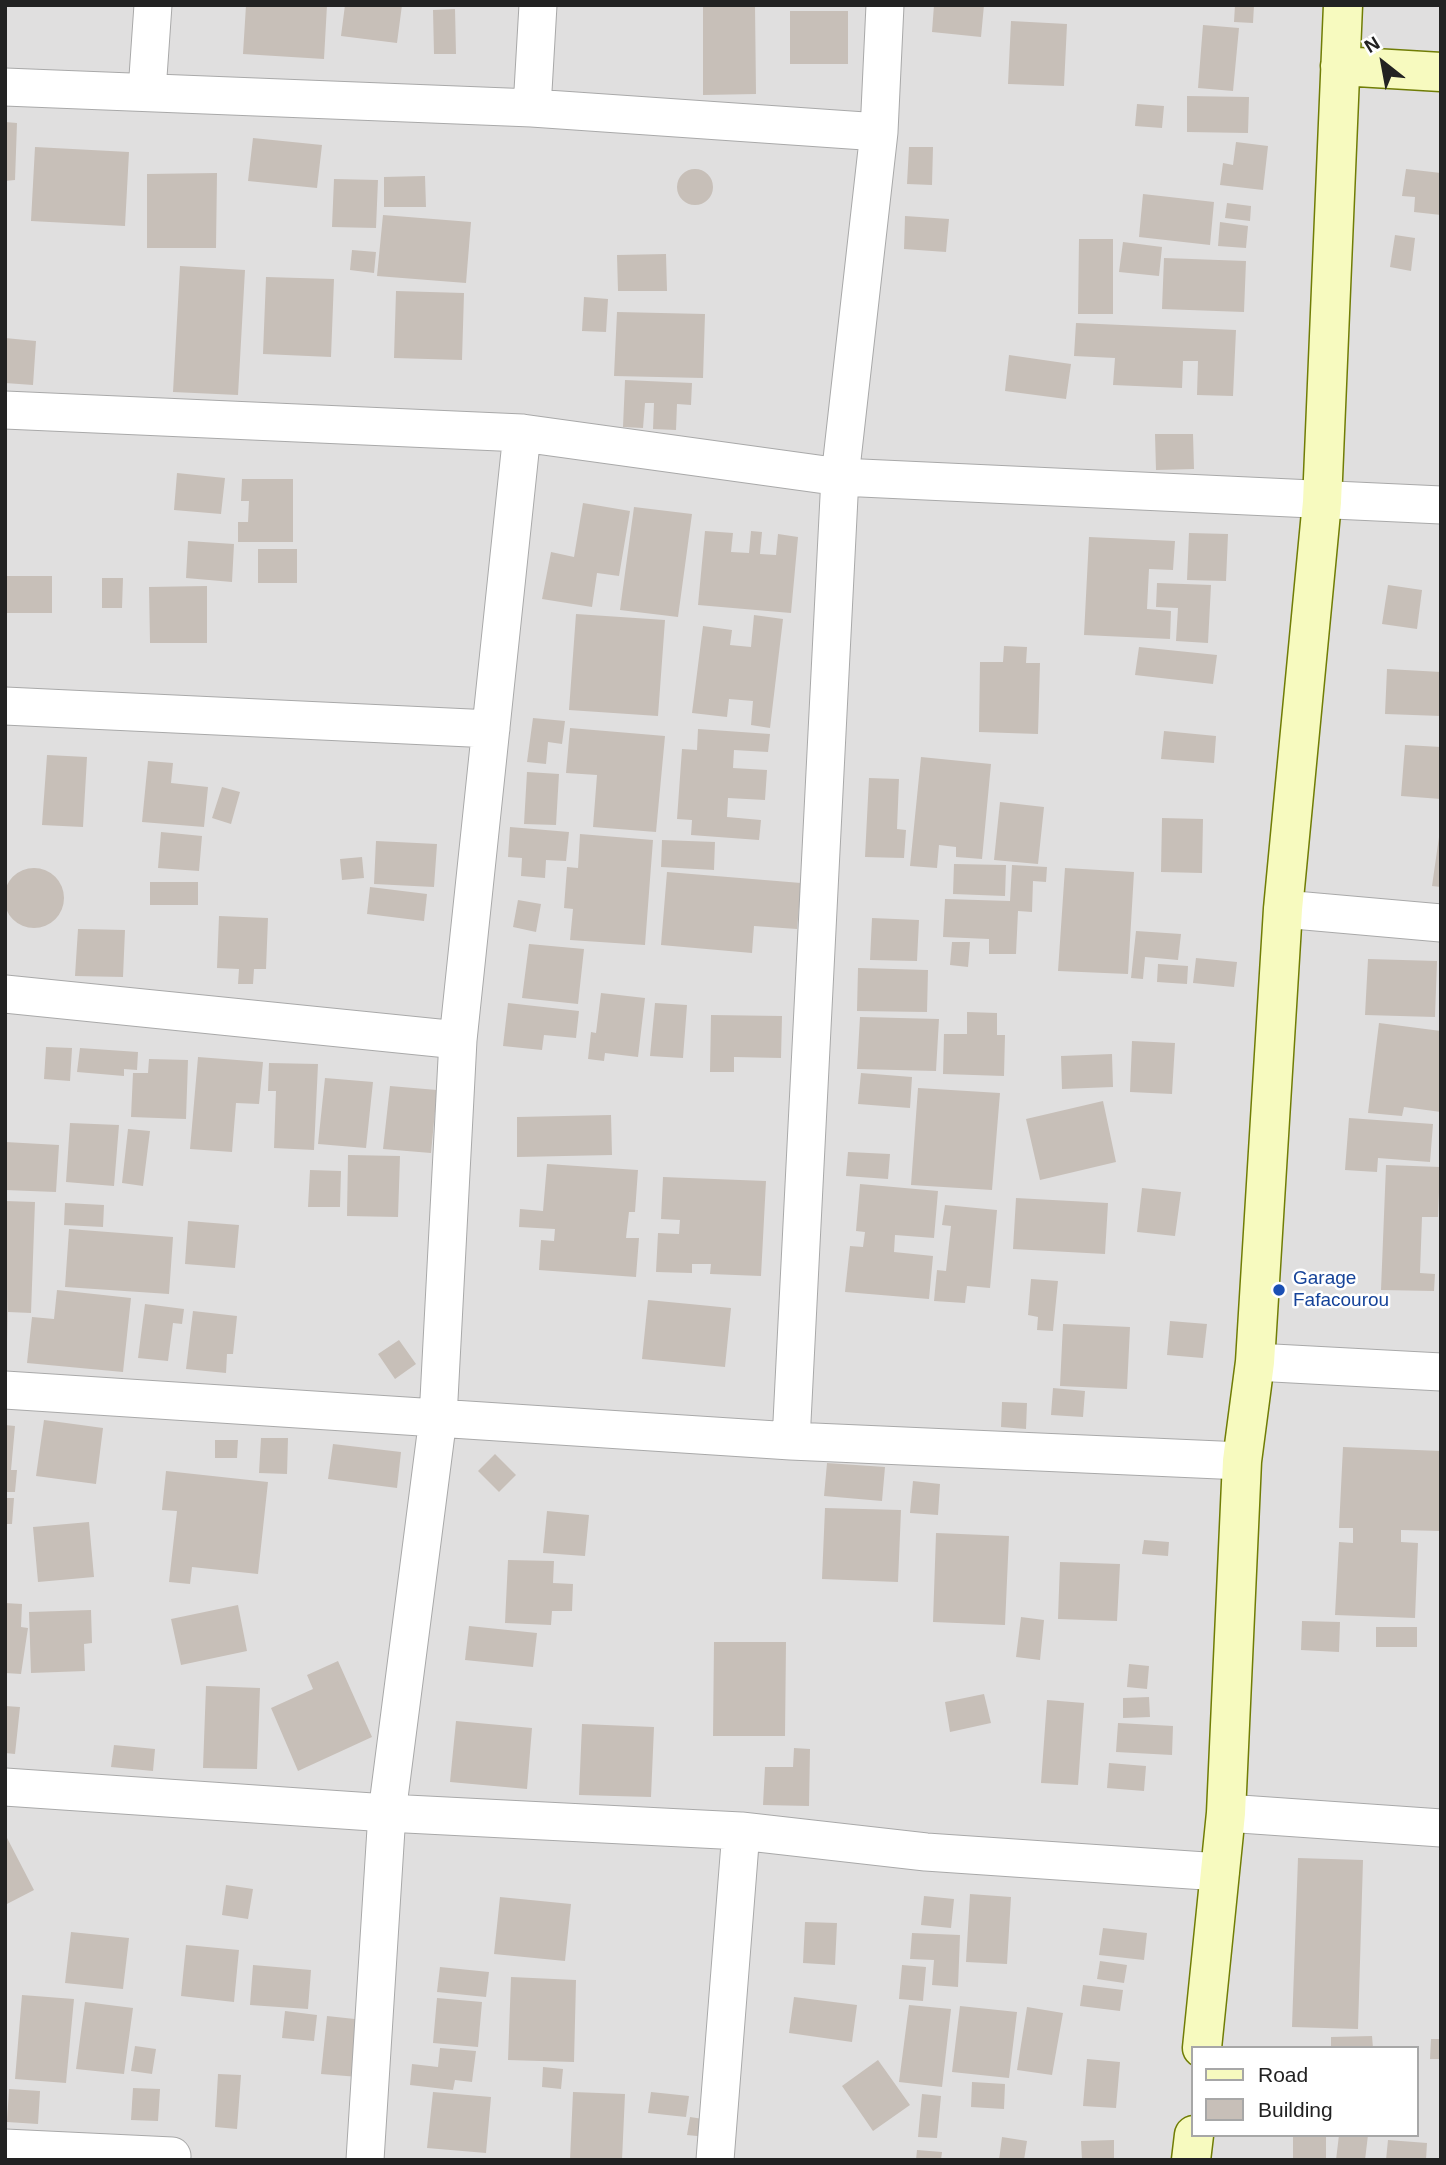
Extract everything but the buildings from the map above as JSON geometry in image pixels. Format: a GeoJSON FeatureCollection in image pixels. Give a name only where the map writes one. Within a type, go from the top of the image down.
{"type":"FeatureCollection","features":[{"type":"Feature","properties":{"kind":"main road"},"geometry":{"type":"LineString","coordinates":[[1202,2046],[1226,1813],[1242,1461],[1255,1362],[1283,909],[1322,502],[1343,5]]}},
{"type":"Feature","properties":{"kind":"main road"},"geometry":{"type":"LineString","coordinates":[[1340,66],[1441,72]]}},
{"type":"Feature","properties":{"kind":"main road"},"geometry":{"type":"LineString","coordinates":[[1191,2160],[1194,2137]]}},
{"type":"Feature","properties":{"kind":"street"},"geometry":{"type":"LineString","coordinates":[[147,91],[153,5]]}},
{"type":"Feature","properties":{"kind":"street"},"geometry":{"type":"LineString","coordinates":[[532,108],[538,5]]}},
{"type":"Feature","properties":{"kind":"street"},"geometry":{"type":"LineString","coordinates":[[791,1441],[840,477],[879,132],[885,5]]}},
{"type":"Feature","properties":{"kind":"street"},"geometry":{"type":"LineString","coordinates":[[5,87],[532,108],[879,132]]}},
{"type":"Feature","properties":{"kind":"street"},"geometry":{"type":"LineString","coordinates":[[5,410],[522,433],[840,477],[1322,502],[1441,505]]}},
{"type":"Feature","properties":{"kind":"street"},"geometry":{"type":"LineString","coordinates":[[365,2160],[387,1813],[438,1418],[458,1040],[522,433]]}},
{"type":"Feature","properties":{"kind":"street"},"geometry":{"type":"LineString","coordinates":[[5,706],[491,729]]}},
{"type":"Feature","properties":{"kind":"street"},"geometry":{"type":"LineString","coordinates":[[1283,909],[1441,923]]}},
{"type":"Feature","properties":{"kind":"street"},"geometry":{"type":"LineString","coordinates":[[5,994],[458,1040]]}},
{"type":"Feature","properties":{"kind":"street"},"geometry":{"type":"LineString","coordinates":[[1255,1362],[1441,1373]]}},
{"type":"Feature","properties":{"kind":"street"},"geometry":{"type":"LineString","coordinates":[[5,1390],[791,1441],[1242,1461]]}},
{"type":"Feature","properties":{"kind":"street"},"geometry":{"type":"LineString","coordinates":[[5,1787],[387,1813],[741,1831],[926,1852],[1220,1872]]}},
{"type":"Feature","properties":{"kind":"street"},"geometry":{"type":"LineString","coordinates":[[1226,1813],[1441,1828]]}},
{"type":"Feature","properties":{"kind":"street"},"geometry":{"type":"LineString","coordinates":[[715,2160],[741,1831]]}},
{"type":"Feature","properties":{"kind":"street"},"geometry":{"type":"LineString","coordinates":[[5,2148],[172,2156]]}},
{"type":"Feature","properties":{"kind":"shaded area"},"geometry":{"type":"Polygon","coordinates":[[[5,5],[1441,5],[1441,2160],[5,2160],[5,5]]]}},
{"type":"Feature","properties":{"kind":"place","name":"Garage Fafacourou"},"geometry":{"type":"Point","coordinates":[1279,1290]}}]}
